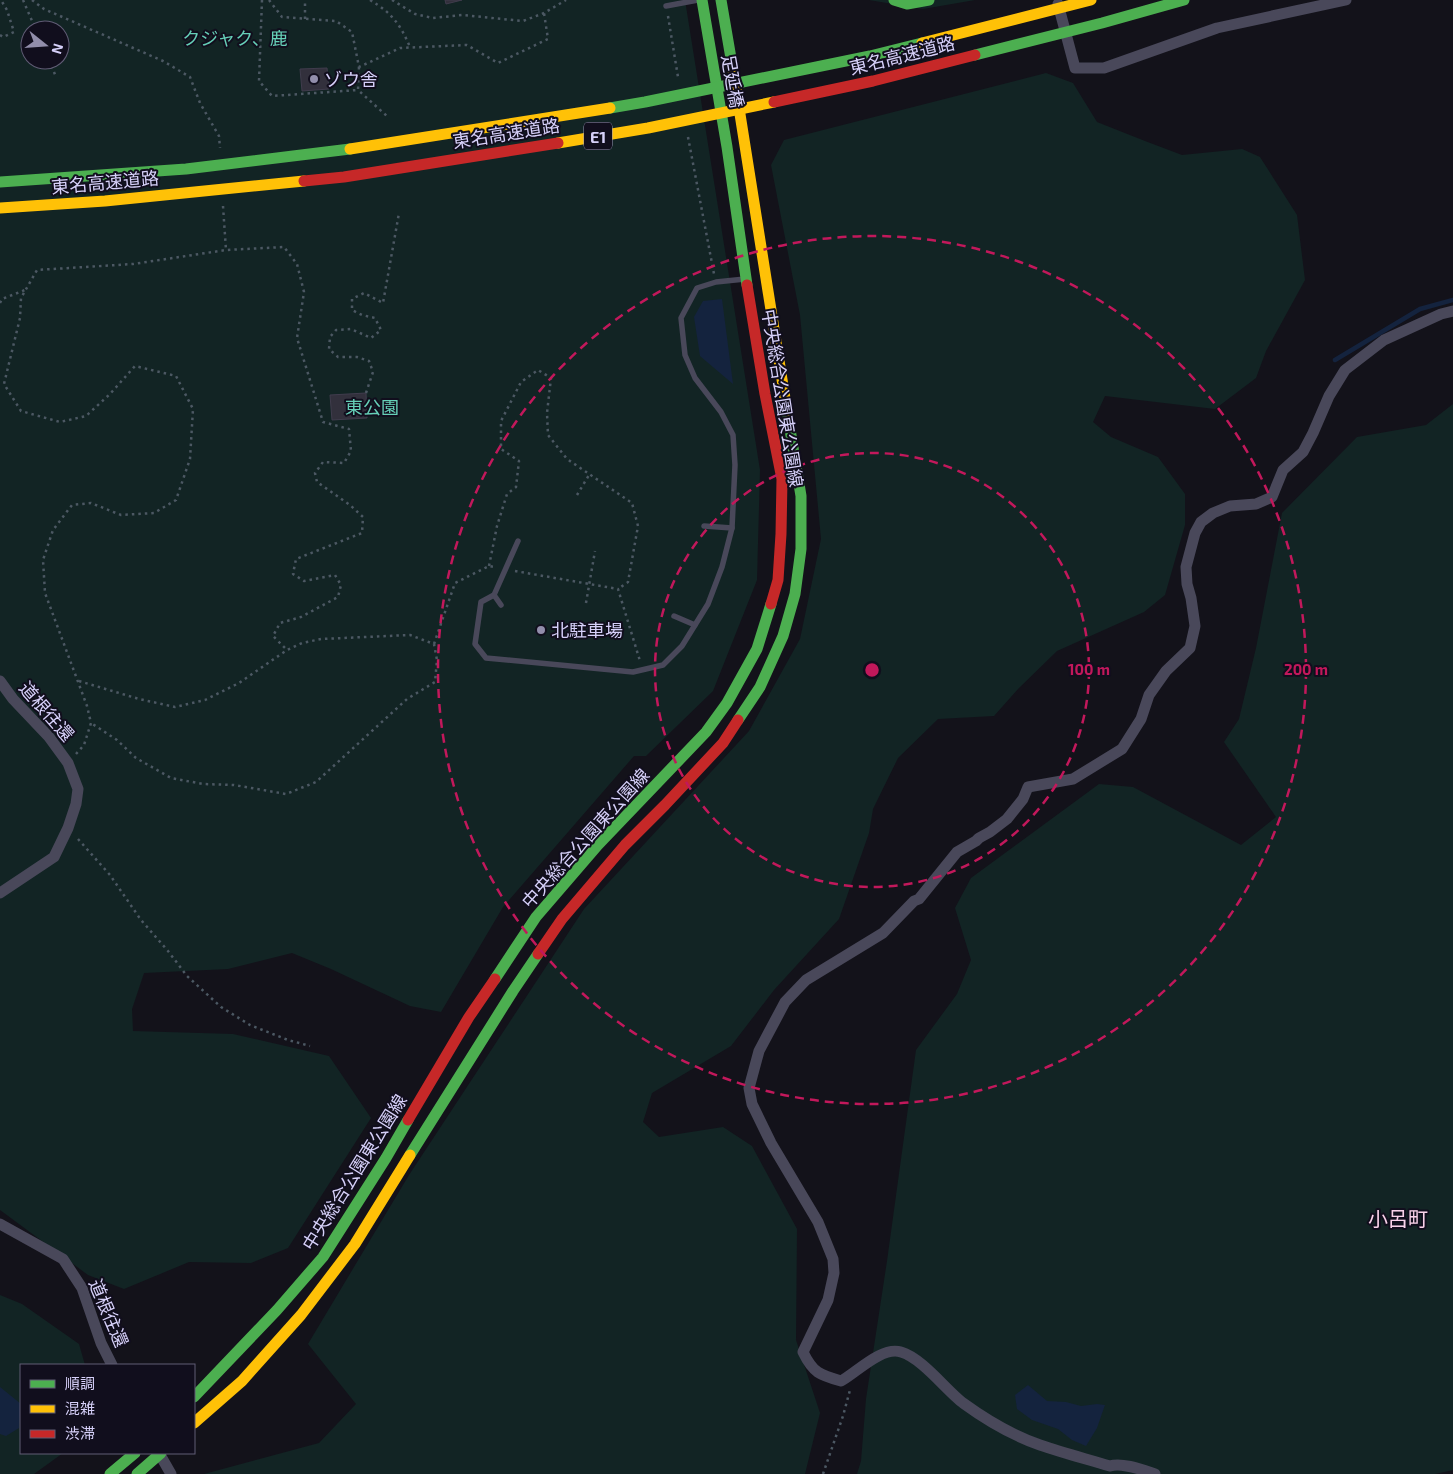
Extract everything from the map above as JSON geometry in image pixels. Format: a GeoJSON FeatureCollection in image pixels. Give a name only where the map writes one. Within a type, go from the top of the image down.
{"type":"FeatureCollection","features":[{"type":"Feature","properties":{"kind":"main road","name":"足延橋"},"geometry":{"type":"LineString","coordinates":[[700,0],[727,147],[738,230]]}},
{"type":"Feature","properties":{"kind":"main road","name":"足延橋"},"geometry":{"type":"LineString","coordinates":[[195,1422],[242,1381],[301,1315],[355,1244],[513,991],[562,919],[625,845],[723,743],[760,687],[784,636],[795,594],[801,549],[801,496],[721,0]]}},
{"type":"Feature","properties":{"kind":"main road"},"geometry":{"type":"LineString","coordinates":[[894,0],[909,4],[929,0]]}},
{"type":"Feature","properties":{"kind":"main road","name":"東名高速道路"},"geometry":{"type":"LineString","coordinates":[[0,182],[186,168],[346,150],[645,102],[870,56],[1091,0]]}},
{"type":"Feature","properties":{"kind":"main road","name":"東名高速道路"},"geometry":{"type":"LineString","coordinates":[[0,208],[105,201],[344,177],[648,128],[873,81],[1102,23],[1184,0]]}},
{"type":"Feature","properties":{"kind":"main road","name":"中央総合公園東公園線"},"geometry":{"type":"LineString","coordinates":[[195,1396],[277,1310],[323,1256],[386,1158],[469,1017],[536,917],[598,844],[706,732],[726,703],[757,649],[778,580],[782,479],[765,394],[738,230]]}},
{"type":"Feature","properties":{"kind":"main road"},"geometry":{"type":"LineString","coordinates":[[110,1474],[134,1454]]}},
{"type":"Feature","properties":{"kind":"main road"},"geometry":{"type":"LineString","coordinates":[[137,1474],[159,1454]]}},
{"type":"Feature","properties":{"kind":"street"},"geometry":{"type":"LineString","coordinates":[[1057,0],[1075,68],[1104,68],[1217,28],[1346,0]]}},
{"type":"Feature","properties":{"kind":"street"},"geometry":{"type":"LineString","coordinates":[[746,278],[766,275]]}},
{"type":"Feature","properties":{"kind":"street"},"geometry":{"type":"LineString","coordinates":[[1155,1474],[1138,1469],[1115,1465],[1110,1466],[1039,1444],[995,1424],[962,1402],[924,1367],[901,1352],[887,1352],[866,1363],[854,1374],[841,1381],[820,1375],[808,1364],[803,1352],[828,1300],[834,1273],[833,1259],[818,1222],[771,1144],[752,1104],[750,1088],[759,1051],[785,1002],[806,980],[883,933],[914,901],[919,899],[957,852],[1007,819],[1024,799],[1028,787],[1073,779],[1122,749],[1141,719],[1150,695],[1166,671],[1190,648],[1195,626],[1187,584],[1186,567],[1195,533],[1201,522],[1213,513],[1230,506],[1256,504],[1272,496],[1283,470],[1303,452],[1329,396],[1346,370],[1384,340],[1441,314],[1453,311]]}},
{"type":"Feature","properties":{"kind":"street","name":"道根往還"},"geometry":{"type":"LineString","coordinates":[[0,681],[13,699],[49,737],[68,763],[78,789],[76,804],[68,828]]}},
{"type":"Feature","properties":{"kind":"street"},"geometry":{"type":"LineString","coordinates":[[0,892],[54,857],[68,828]]}},
{"type":"Feature","properties":{"kind":"street","name":"道根往還"},"geometry":{"type":"LineString","coordinates":[[0,1224],[63,1259],[82,1288],[101,1343],[112,1364]]}},
{"type":"Feature","properties":{"kind":"street"},"geometry":{"type":"LineString","coordinates":[[161,1454],[171,1474]]}},
{"type":"Feature","properties":{"kind":"lane"},"geometry":{"type":"LineString","coordinates":[[666,6],[700,0]]}},
{"type":"Feature","properties":{"kind":"lane"},"geometry":{"type":"LineString","coordinates":[[518,541],[494,595],[481,602],[475,644],[486,658],[633,672],[663,665],[682,646],[708,604],[722,567],[732,528],[736,464],[733,435],[721,412],[695,378],[685,355],[681,318],[697,288],[716,282],[746,278]]}},
{"type":"Feature","properties":{"kind":"lane"},"geometry":{"type":"LineString","coordinates":[[704,526],[732,528]]}},
{"type":"Feature","properties":{"kind":"lane"},"geometry":{"type":"LineString","coordinates":[[494,595],[501,605]]}},
{"type":"Feature","properties":{"kind":"lane"},"geometry":{"type":"LineString","coordinates":[[674,616],[695,625]]}},
{"type":"Feature","properties":{"kind":"path"},"geometry":{"type":"LineString","coordinates":[[0,35],[4,37],[14,32],[7,10],[1,0]]}},
{"type":"Feature","properties":{"kind":"path"},"geometry":{"type":"LineString","coordinates":[[23,0],[32,20]]}},
{"type":"Feature","properties":{"kind":"path"},"geometry":{"type":"LineString","coordinates":[[32,0],[44,9],[163,61],[190,77],[200,103],[219,136]]}},
{"type":"Feature","properties":{"kind":"path"},"geometry":{"type":"LineString","coordinates":[[262,0],[259,81],[272,96],[358,90],[388,117]]}},
{"type":"Feature","properties":{"kind":"path"},"geometry":{"type":"LineString","coordinates":[[268,0],[282,17],[336,21],[352,32],[359,67],[358,90]]}},
{"type":"Feature","properties":{"kind":"path"},"geometry":{"type":"LineString","coordinates":[[305,19],[306,0]]}},
{"type":"Feature","properties":{"kind":"path"},"geometry":{"type":"LineString","coordinates":[[370,0],[386,10],[402,30],[411,48]]}},
{"type":"Feature","properties":{"kind":"path"},"geometry":{"type":"LineString","coordinates":[[392,0],[416,14],[433,18],[462,15],[523,22],[544,13],[566,0]]}},
{"type":"Feature","properties":{"kind":"path"},"geometry":{"type":"LineString","coordinates":[[666,6],[673,52]]}},
{"type":"Feature","properties":{"kind":"path"},"geometry":{"type":"LineString","coordinates":[[359,67],[400,48],[468,45],[498,63],[548,39],[544,13]]}},
{"type":"Feature","properties":{"kind":"path"},"geometry":{"type":"LineString","coordinates":[[53,70],[56,78]]}},
{"type":"Feature","properties":{"kind":"path"},"geometry":{"type":"LineString","coordinates":[[694,170],[716,282]]}},
{"type":"Feature","properties":{"kind":"path"},"geometry":{"type":"LineString","coordinates":[[366,393],[373,372],[369,361],[357,357],[338,357],[330,349],[330,337],[336,330],[351,330],[371,338],[381,330],[375,318],[352,310],[352,299],[364,293],[383,302],[399,213]]}},
{"type":"Feature","properties":{"kind":"path"},"geometry":{"type":"LineString","coordinates":[[68,763],[84,745],[90,723],[87,706],[45,593],[42,560],[53,530],[72,505],[91,503],[121,515],[154,513],[176,500],[190,459],[193,409],[176,376],[135,366],[110,394],[86,416],[60,422],[21,411],[4,384],[20,318],[22,298],[37,270],[133,264],[226,250],[284,247],[297,264],[304,292],[297,338],[323,422],[349,429],[351,451],[344,462],[323,462],[315,473],[317,482],[350,504],[363,517],[362,533],[296,559],[293,574],[304,581],[335,575],[341,585],[338,596],[301,618],[280,623],[273,636],[286,650]]}},
{"type":"Feature","properties":{"kind":"path"},"geometry":{"type":"LineString","coordinates":[[0,303],[2,299],[26,289]]}},
{"type":"Feature","properties":{"kind":"path"},"geometry":{"type":"LineString","coordinates":[[90,723],[117,740],[136,758],[171,778],[203,784],[234,785],[286,794],[316,782],[407,698],[435,682],[437,660],[434,644],[455,583],[488,566],[618,589],[628,582],[638,526],[632,504],[567,459],[548,435],[547,413],[551,378],[538,370],[521,382],[501,421],[502,449],[519,461],[516,487],[507,494],[488,566]]}},
{"type":"Feature","properties":{"kind":"path"},"geometry":{"type":"LineString","coordinates":[[577,495],[589,475]]}},
{"type":"Feature","properties":{"kind":"path"},"geometry":{"type":"LineString","coordinates":[[586,603],[595,551]]}},
{"type":"Feature","properties":{"kind":"path"},"geometry":{"type":"LineString","coordinates":[[618,589],[643,669]]}},
{"type":"Feature","properties":{"kind":"path"},"geometry":{"type":"LineString","coordinates":[[78,681],[139,699],[175,707],[205,700],[239,683],[286,650],[320,639],[410,635],[434,644]]}},
{"type":"Feature","properties":{"kind":"path"},"geometry":{"type":"LineString","coordinates":[[68,828],[110,874],[141,920],[187,976],[221,1007],[250,1025],[288,1040],[310,1046]]}},
{"type":"Feature","properties":{"kind":"path"},"geometry":{"type":"LineString","coordinates":[[822,1474],[843,1416],[854,1374]]}},
{"type":"Feature","properties":{"kind":"green space","name":"東公園"},"geometry":{"type":"Polygon","coordinates":[[[0,0],[685,0],[760,470],[757,580],[713,691],[646,756],[634,756],[503,907],[441,1012],[410,1006],[292,953],[228,969],[144,973],[132,1009],[133,1031],[233,1034],[329,1056],[371,1118],[288,1248],[251,1263],[189,1262],[124,1289],[88,1275],[0,1210],[0,0]]]}},
{"type":"Feature","properties":{"kind":"green space"},"geometry":{"type":"Polygon","coordinates":[[[869,0],[975,0],[923,9],[869,0]]]}},
{"type":"Feature","properties":{"kind":"green space"},"geometry":{"type":"Polygon","coordinates":[[[1046,73],[1073,83],[1097,122],[1145,141],[1182,155],[1242,149],[1260,157],[1297,215],[1305,280],[1266,351],[1256,378],[1215,409],[1105,396],[1093,422],[1111,437],[1158,457],[1185,494],[1185,525],[1165,595],[1144,612],[1057,651],[1018,689],[994,716],[938,719],[898,758],[873,809],[869,833],[839,919],[774,990],[731,1046],[652,1093],[643,1122],[659,1137],[723,1127],[752,1146],[797,1229],[796,1340],[820,1413],[805,1474],[204,1474],[319,1443],[356,1404],[308,1344],[409,1175],[584,909],[749,731],[800,639],[821,539],[800,315],[771,165],[784,140],[1046,73]]]}},
{"type":"Feature","properties":{"kind":"green space"},"geometry":{"type":"Polygon","coordinates":[[[1453,404],[1453,1470],[1435,1474],[857,1474],[861,1461],[866,1399],[916,1050],[957,994],[971,960],[955,908],[971,878],[1099,784],[1133,787],[1241,845],[1276,817],[1224,742],[1239,719],[1256,648],[1282,513],[1357,437],[1426,425],[1453,404]]]}},
{"type":"Feature","properties":{"kind":"green space"},"geometry":{"type":"Polygon","coordinates":[[[0,1295],[22,1304],[79,1344],[85,1364],[20,1364],[20,1454],[62,1454],[34,1474],[0,1474],[0,1295]]]}},
{"type":"Feature","properties":{"kind":"water"},"geometry":{"type":"Polygon","coordinates":[[[722,299],[733,384],[700,356],[694,317],[703,301],[722,299]]]}},
{"type":"Feature","properties":{"kind":"water"},"geometry":{"type":"Polygon","coordinates":[[[1028,1385],[1047,1401],[1066,1402],[1081,1406],[1105,1405],[1097,1428],[1086,1446],[1072,1440],[1058,1429],[1032,1420],[1017,1409],[1015,1395],[1028,1385]]]}},
{"type":"Feature","properties":{"kind":"water"},"geometry":{"type":"Polygon","coordinates":[[[0,1387],[20,1403],[20,1416],[19,1428],[6,1436],[0,1434],[0,1387]]]}},
{"type":"Feature","properties":{"kind":"building"},"geometry":{"type":"Polygon","coordinates":[[[445,0],[462,0],[446,4],[445,0]]]}},
{"type":"Feature","properties":{"kind":"building","name":"ゾウ舎"},"geometry":{"type":"Polygon","coordinates":[[[327,68],[329,89],[302,91],[300,69],[327,68]]]}},
{"type":"Feature","properties":{"kind":"building"},"geometry":{"type":"Polygon","coordinates":[[[366,393],[367,418],[332,420],[330,395],[366,393]]]}},
{"type":"Feature","properties":{"kind":"waterway"},"geometry":{"type":"LineString","coordinates":[[1335,360],[1420,309],[1453,300]]}},
{"type":"Feature","properties":{"kind":"traffic: fast"},"geometry":{"type":"LineString","coordinates":[[702,0],[727,147],[747,285]]}},
{"type":"Feature","properties":{"kind":"traffic: fast"},"geometry":{"type":"LineString","coordinates":[[721,0],[733,70]]}},
{"type":"Feature","properties":{"kind":"traffic: fast"},"geometry":{"type":"LineString","coordinates":[[894,0],[907,4],[929,0]]}},
{"type":"Feature","properties":{"kind":"traffic: fast"},"geometry":{"type":"LineString","coordinates":[[975,55],[1184,0]]}},
{"type":"Feature","properties":{"kind":"traffic: fast"},"geometry":{"type":"LineString","coordinates":[[610,108],[870,56],[922,43]]}},
{"type":"Feature","properties":{"kind":"traffic: fast"},"geometry":{"type":"LineString","coordinates":[[0,182],[186,169],[350,149]]}},
{"type":"Feature","properties":{"kind":"traffic: fast"},"geometry":{"type":"LineString","coordinates":[[738,720],[760,687],[783,636],[795,594],[801,549],[801,496],[787,411]]}},
{"type":"Feature","properties":{"kind":"traffic: fast"},"geometry":{"type":"LineString","coordinates":[[495,979],[536,917],[598,845],[706,732],[727,703],[757,649],[771,604]]}},
{"type":"Feature","properties":{"kind":"traffic: fast"},"geometry":{"type":"LineString","coordinates":[[410,1155],[538,954]]}},
{"type":"Feature","properties":{"kind":"traffic: fast"},"geometry":{"type":"LineString","coordinates":[[195,1396],[277,1310],[323,1257],[408,1120]]}},
{"type":"Feature","properties":{"kind":"traffic: fast"},"geometry":{"type":"LineString","coordinates":[[110,1474],[134,1454]]}},
{"type":"Feature","properties":{"kind":"traffic: fast"},"geometry":{"type":"LineString","coordinates":[[137,1474],[160,1454]]}},
{"type":"Feature","properties":{"kind":"traffic: slow"},"geometry":{"type":"LineString","coordinates":[[922,43],[1091,0]]}},
{"type":"Feature","properties":{"kind":"traffic: slow"},"geometry":{"type":"LineString","coordinates":[[733,70],[787,411]]}},
{"type":"Feature","properties":{"kind":"traffic: slow"},"geometry":{"type":"LineString","coordinates":[[558,143],[648,128],[774,102]]}},
{"type":"Feature","properties":{"kind":"traffic: slow"},"geometry":{"type":"LineString","coordinates":[[350,149],[610,108]]}},
{"type":"Feature","properties":{"kind":"traffic: slow"},"geometry":{"type":"LineString","coordinates":[[0,208],[105,201],[304,181]]}},
{"type":"Feature","properties":{"kind":"traffic: slow"},"geometry":{"type":"LineString","coordinates":[[195,1422],[242,1381],[301,1315],[355,1244],[410,1155]]}},
{"type":"Feature","properties":{"kind":"traffic: jam"},"geometry":{"type":"LineString","coordinates":[[774,102],[873,81],[975,55]]}},
{"type":"Feature","properties":{"kind":"traffic: jam"},"geometry":{"type":"LineString","coordinates":[[304,181],[344,177],[558,143]]}},
{"type":"Feature","properties":{"kind":"traffic: jam"},"geometry":{"type":"LineString","coordinates":[[747,285],[765,394],[782,479],[778,580],[771,604]]}},
{"type":"Feature","properties":{"kind":"traffic: jam"},"geometry":{"type":"LineString","coordinates":[[538,954],[562,919],[625,845],[723,743],[738,720]]}},
{"type":"Feature","properties":{"kind":"traffic: jam"},"geometry":{"type":"LineString","coordinates":[[408,1120],[469,1017],[495,979]]}},
{"type":"Feature","properties":{"kind":"place","name":"ゾウ舎"},"geometry":{"type":"Point","coordinates":[314,79]}},
{"type":"Feature","properties":{"kind":"place","name":"北駐車場"},"geometry":{"type":"Point","coordinates":[541,630]}},
{"type":"Feature","properties":{"kind":"district","name":"小呂町"},"geometry":{"type":"Point","coordinates":[1398,1218]}},
{"type":"Feature","properties":{"kind":"park label","name":"クジャク、鹿"},"geometry":{"type":"Point","coordinates":[235,38]}}]}
